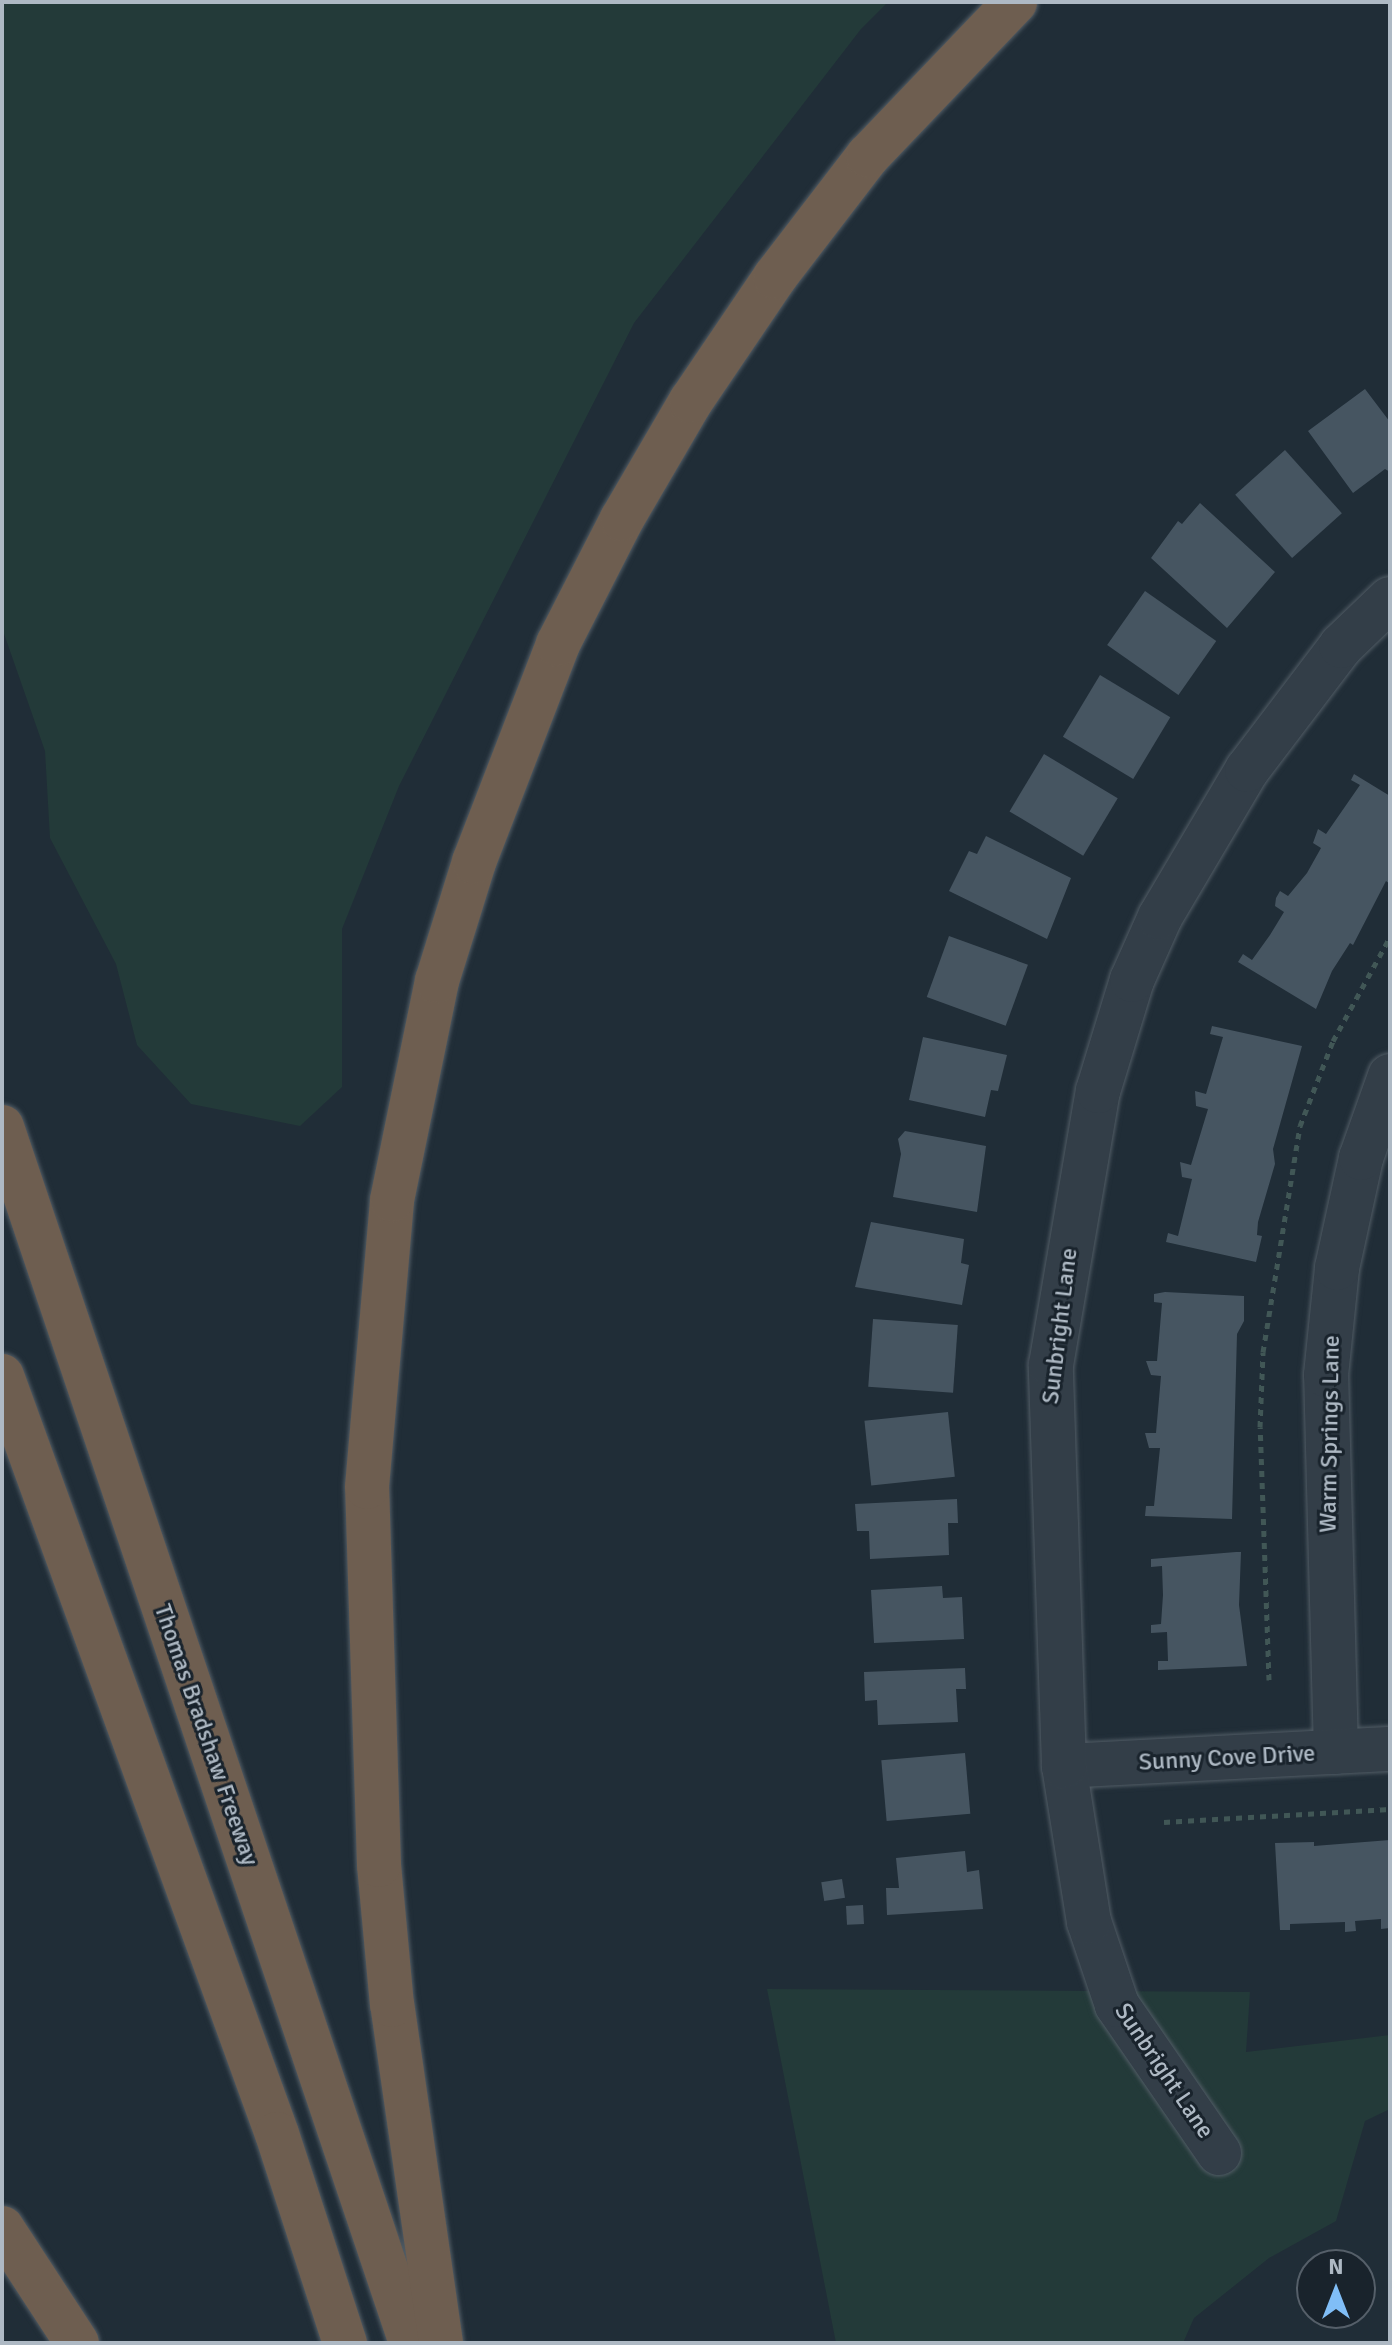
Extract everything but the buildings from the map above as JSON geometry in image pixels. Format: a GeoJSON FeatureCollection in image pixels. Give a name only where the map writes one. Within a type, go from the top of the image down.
{"type":"FeatureCollection","features":[{"type":"Feature","properties":{"kind":"highway"},"geometry":{"type":"LineString","coordinates":[[441,2343],[392,2005],[379,1865],[367,1487],[392,1200],[437,981],[474,862],[558,644],[622,519],[691,401],[775,277],[868,156],[1015,2]]}},
{"type":"Feature","properties":{"kind":"highway","name":"Thomas Bradshaw Freeway"},"geometry":{"type":"LineString","coordinates":[[2,1127],[411,2343]]}},
{"type":"Feature","properties":{"kind":"highway"},"geometry":{"type":"LineString","coordinates":[[2,1376],[277,2134],[345,2343]]}},
{"type":"Feature","properties":{"kind":"highway"},"geometry":{"type":"LineString","coordinates":[[2,2228],[77,2343]]}},
{"type":"Feature","properties":{"kind":"street","name":"Sunbright Lane"},"geometry":{"type":"LineString","coordinates":[[1219,2153],[1117,2005],[1089,1922],[1064,1766],[1051,1365],[1098,1091],[1113,1033],[1160,917],[1247,770],[1321,670],[1390,599]]}},
{"type":"Feature","properties":{"kind":"street","name":"Warm Springs Lane"},"geometry":{"type":"LineString","coordinates":[[1336,1752],[1326,1375],[1337,1268],[1358,1172],[1390,1076]]}},
{"type":"Feature","properties":{"kind":"street","name":"Sunny Cove Drive"},"geometry":{"type":"LineString","coordinates":[[1064,1766],[1390,1749]]}},
{"type":"Feature","properties":{"kind":"path"},"geometry":{"type":"LineString","coordinates":[[1164,1822],[1390,1809]]}},
{"type":"Feature","properties":{"kind":"green space"},"geometry":{"type":"Polygon","coordinates":[[[2,2],[888,2],[861,29],[634,323],[399,786],[342,929],[342,1087],[300,1126],[191,1104],[137,1045],[116,964],[50,838],[45,751],[2,628],[2,2]]]}},
{"type":"Feature","properties":{"kind":"green space"},"geometry":{"type":"Polygon","coordinates":[[[767,1989],[1250,1992],[1246,2052],[1390,2035],[1390,2109],[1365,2121],[1336,2221],[1269,2258],[1194,2318],[1183,2343],[836,2343],[767,1989]]]}}]}
